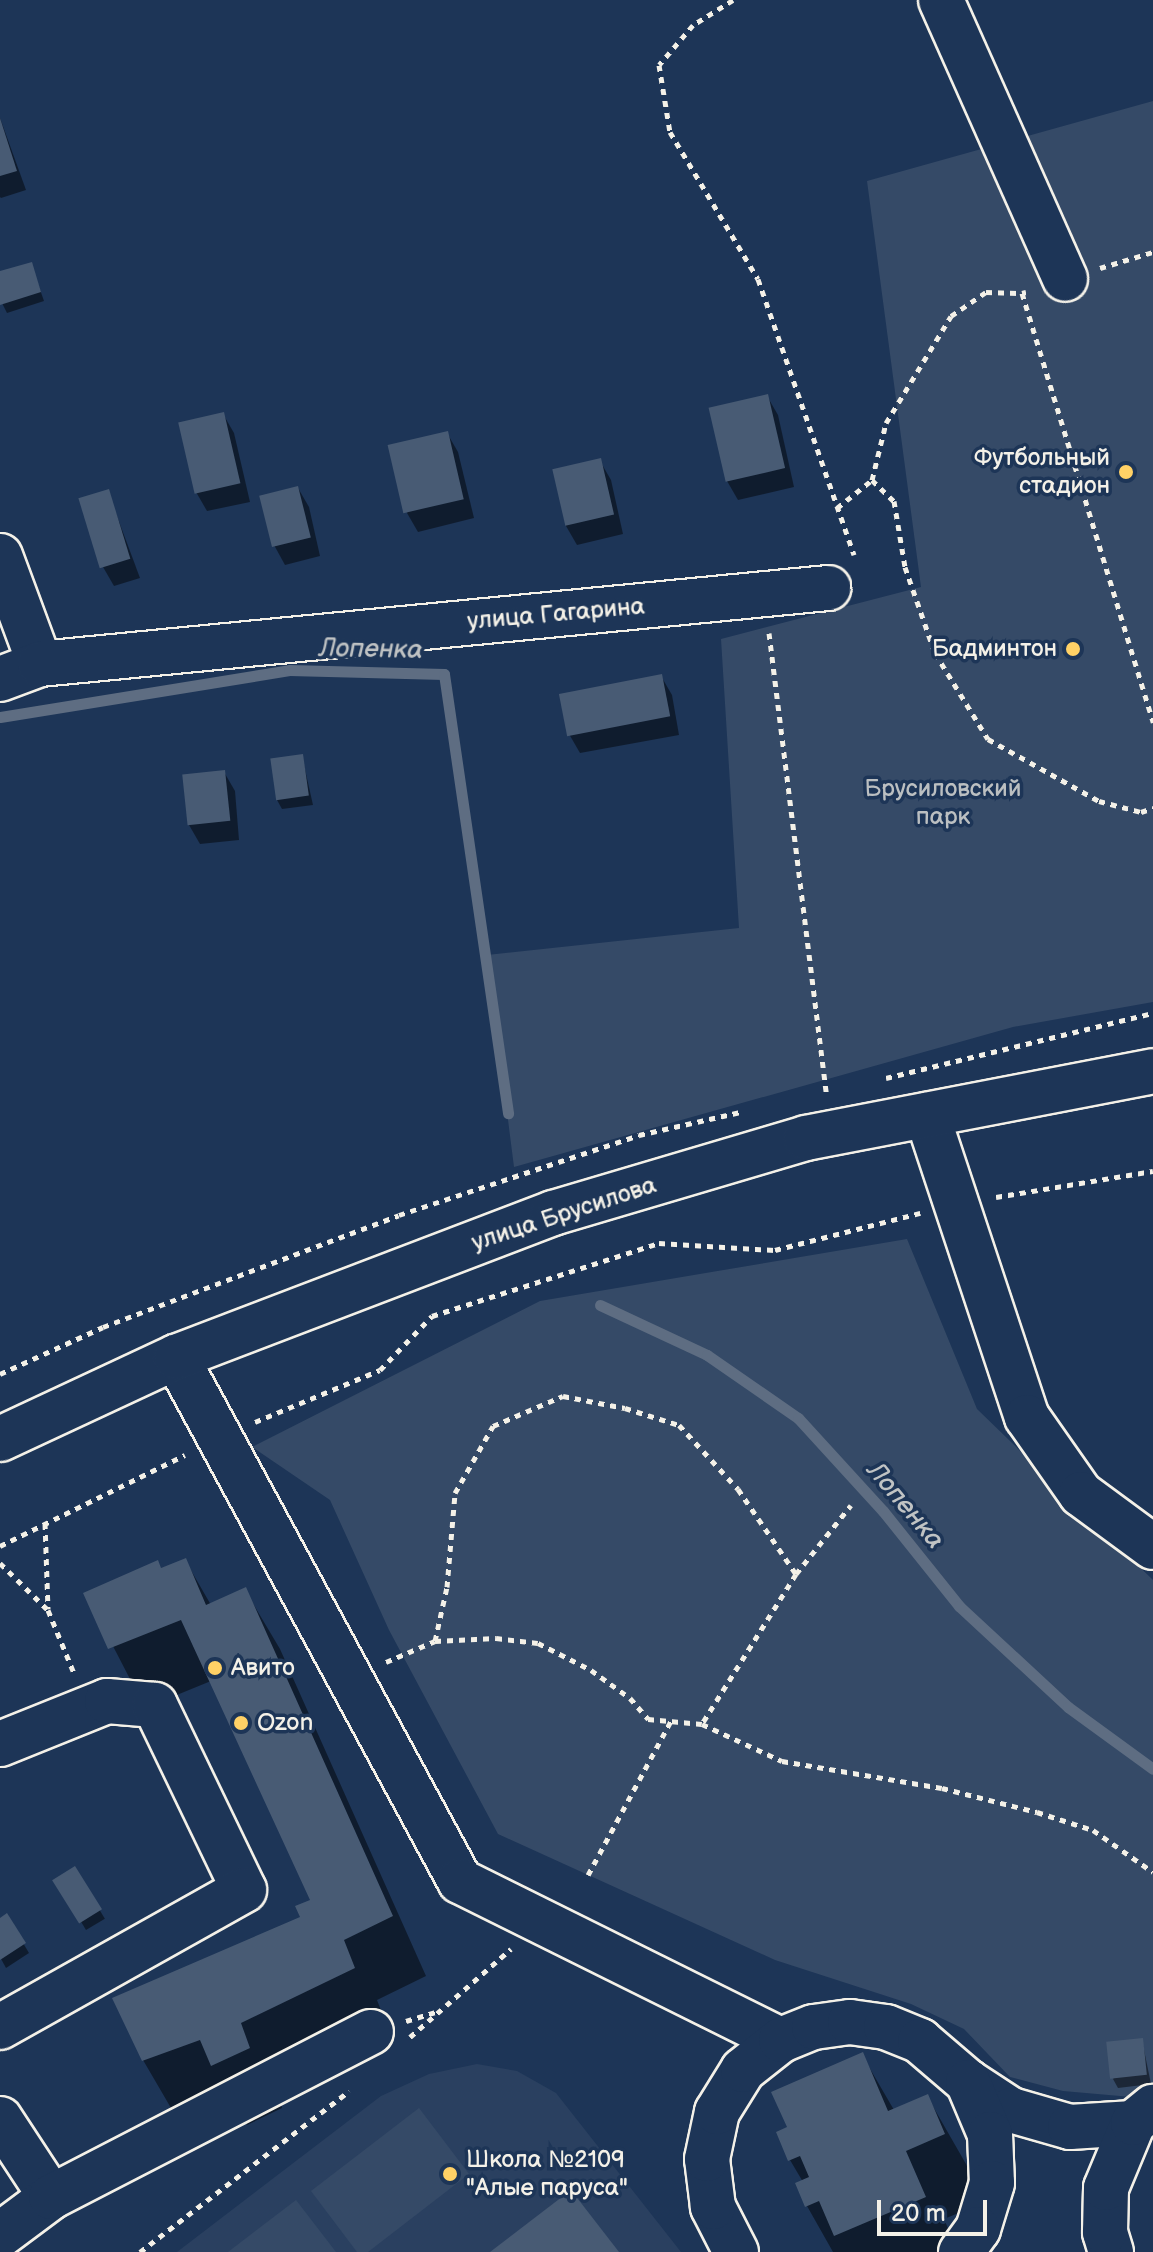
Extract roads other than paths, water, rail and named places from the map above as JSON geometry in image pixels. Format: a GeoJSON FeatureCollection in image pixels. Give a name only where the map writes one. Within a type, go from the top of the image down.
{"type":"FeatureCollection","features":[{"type":"Feature","properties":{"kind":"street"},"geometry":{"type":"LineString","coordinates":[[941,0],[1065,279]]}},
{"type":"Feature","properties":{"kind":"street"},"geometry":{"type":"LineString","coordinates":[[0,556],[40,664]]}},
{"type":"Feature","properties":{"kind":"street","name":"улица Гагарина"},"geometry":{"type":"LineString","coordinates":[[0,679],[40,664],[828,588]]}},
{"type":"Feature","properties":{"kind":"street","name":"улица Брусилова"},"geometry":{"type":"LineString","coordinates":[[0,1439],[176,1357],[553,1213],[806,1138],[1153,1071]]}},
{"type":"Feature","properties":{"kind":"street"},"geometry":{"type":"LineString","coordinates":[[927,1115],[1027,1417],[1081,1494],[1153,1547]]}},
{"type":"Feature","properties":{"kind":"street"},"geometry":{"type":"LineString","coordinates":[[176,1357],[460,1881],[781,2040]]}},
{"type":"Feature","properties":{"kind":"street"},"geometry":{"type":"LineString","coordinates":[[0,1744],[107,1701],[155,1705],[244,1890],[0,2027]]}},
{"type":"Feature","properties":{"kind":"street"},"geometry":{"type":"LineString","coordinates":[[736,2252],[713,2207],[707,2159],[717,2112],[743,2070],[781,2040],[814,2027],[850,2022],[886,2027],[920,2041],[968,2082],[1011,2110],[1070,2127],[1143,2115]]}},
{"type":"Feature","properties":{"kind":"street"},"geometry":{"type":"LineString","coordinates":[[0,2235],[51,2197],[371,2032]]}},
{"type":"Feature","properties":{"kind":"street"},"geometry":{"type":"LineString","coordinates":[[961,2252],[978,2229],[992,2183],[990,2134],[968,2082]]}},
{"type":"Feature","properties":{"kind":"street"},"geometry":{"type":"LineString","coordinates":[[1111,2252],[1105,2232],[1106,2188],[1143,2115]]}},
{"type":"Feature","properties":{"kind":"street"},"geometry":{"type":"LineString","coordinates":[[0,2119],[51,2197]]}},
{"type":"Feature","properties":{"kind":"waterway","name":"Лопенка"},"geometry":{"type":"LineString","coordinates":[[0,717],[289,670],[444,674],[508,1113]]}},
{"type":"Feature","properties":{"kind":"waterway","name":"Лопенка"},"geometry":{"type":"LineString","coordinates":[[600,1305],[707,1355],[798,1418],[883,1511],[959,1606],[1068,1707],[1153,1769]]}},
{"type":"Feature","properties":{"kind":"place","name":"Футбольный стадион"},"geometry":{"type":"Point","coordinates":[1126,472]}},
{"type":"Feature","properties":{"kind":"place","name":"Бадминтон"},"geometry":{"type":"Point","coordinates":[1073,649]}},
{"type":"Feature","properties":{"kind":"place","name":"Авито"},"geometry":{"type":"Point","coordinates":[215,1668]}},
{"type":"Feature","properties":{"kind":"place","name":"Ozon"},"geometry":{"type":"Point","coordinates":[241,1723]}},
{"type":"Feature","properties":{"kind":"place","name":"Школа №2109 \"Алые паруса\""},"geometry":{"type":"Point","coordinates":[450,2174]}},
{"type":"Feature","properties":{"kind":"park label","name":"Брусиловский парк"},"geometry":{"type":"Point","coordinates":[943,803]}}]}
